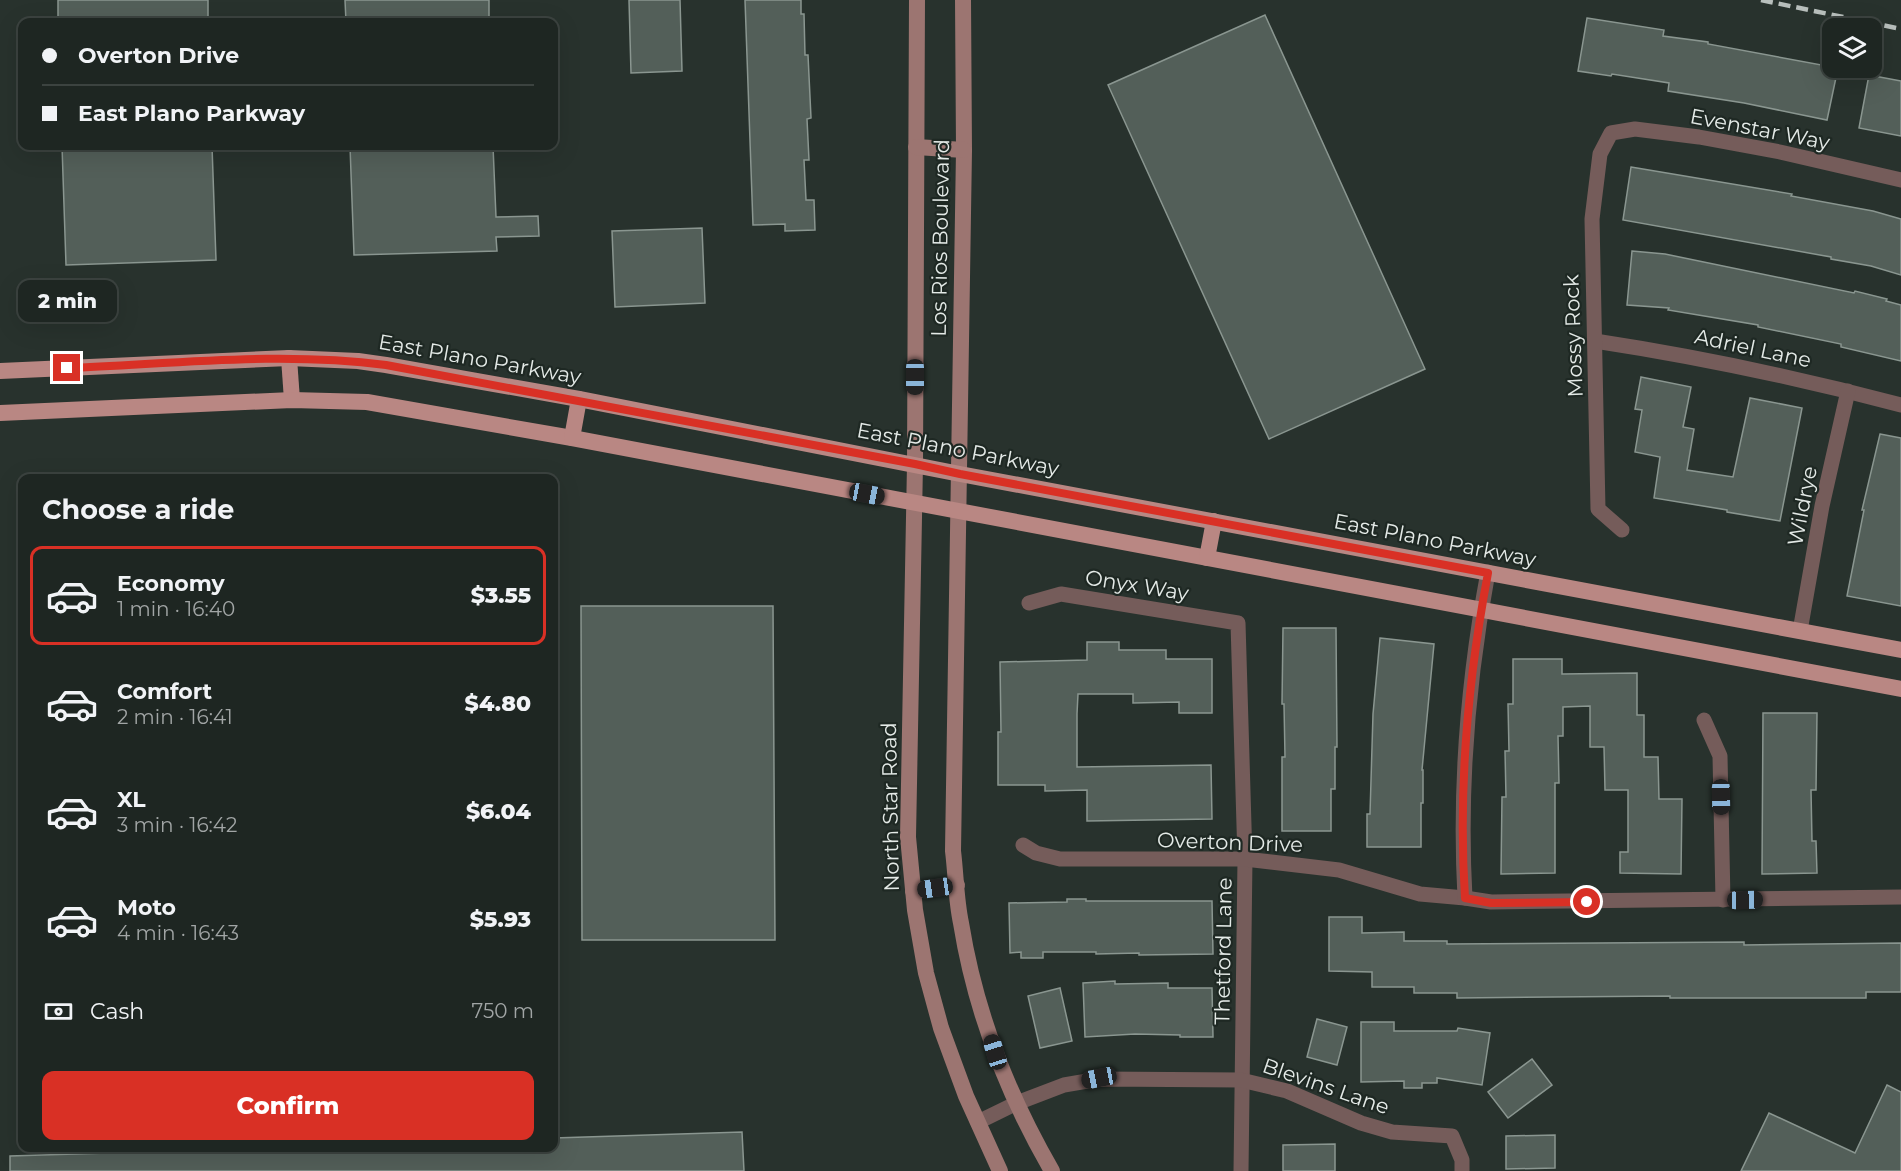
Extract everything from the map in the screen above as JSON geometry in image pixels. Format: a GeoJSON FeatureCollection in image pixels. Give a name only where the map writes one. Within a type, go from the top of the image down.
{"type":"FeatureCollection","features":[{"type":"Feature","properties":{"kind":"main road","name":"Los Rios Boulevard"},"geometry":{"type":"LineString","coordinates":[[915,464],[917,0]]}},
{"type":"Feature","properties":{"kind":"main road","name":"Los Rios Boulevard"},"geometry":{"type":"LineString","coordinates":[[958,512],[964,150],[963,0]]}},
{"type":"Feature","properties":{"kind":"main road"},"geometry":{"type":"LineString","coordinates":[[916,147],[964,150]]}},
{"type":"Feature","properties":{"kind":"main road"},"geometry":{"type":"LineString","coordinates":[[289,358],[292,400]]}},
{"type":"Feature","properties":{"kind":"main road","name":"East Plano Parkway"},"geometry":{"type":"LineString","coordinates":[[0,371],[289,358],[358,361],[386,365],[579,399],[960,474],[1901,650]]}},
{"type":"Feature","properties":{"kind":"main road"},"geometry":{"type":"LineString","coordinates":[[572,438],[579,399]]}},
{"type":"Feature","properties":{"kind":"main road"},"geometry":{"type":"LineString","coordinates":[[0,413],[292,400],[367,402],[572,438],[1901,689]]}},
{"type":"Feature","properties":{"kind":"main road","name":"North Star Road"},"geometry":{"type":"LineString","coordinates":[[915,464],[909,837],[914,891],[926,973],[941,1028],[1000,1171]]}},
{"type":"Feature","properties":{"kind":"main road"},"geometry":{"type":"LineString","coordinates":[[958,512],[953,851],[960,922],[974,987],[995,1052],[1017,1103],[1052,1171]]}},
{"type":"Feature","properties":{"kind":"main road"},"geometry":{"type":"LineString","coordinates":[[1207,558],[1214,521]]}},
{"type":"Feature","properties":{"kind":"main road"},"geometry":{"type":"LineString","coordinates":[[914,891],[957,885]]}},
{"type":"Feature","properties":{"kind":"street","name":"Evenstar Way"},"geometry":{"type":"LineString","coordinates":[[1611,133],[1635,129],[1699,137],[1901,180]]}},
{"type":"Feature","properties":{"kind":"street","name":"Mossy Rock"},"geometry":{"type":"LineString","coordinates":[[1611,133],[1600,154],[1592,219],[1598,509],[1622,530]]}},
{"type":"Feature","properties":{"kind":"street","name":"Adriel Lane"},"geometry":{"type":"LineString","coordinates":[[1595,341],[1687,355],[1901,405]]}},
{"type":"Feature","properties":{"kind":"street","name":"Wildrye"},"geometry":{"type":"LineString","coordinates":[[1800,631],[1822,506],[1848,391]]}},
{"type":"Feature","properties":{"kind":"street"},"geometry":{"type":"LineString","coordinates":[[1465,898],[1462,841],[1467,738],[1481,609],[1488,573]]}},
{"type":"Feature","properties":{"kind":"street","name":"Onyx Way"},"geometry":{"type":"LineString","coordinates":[[1029,603],[1061,594],[1238,623]]}},
{"type":"Feature","properties":{"kind":"street","name":"Thetford Lane"},"geometry":{"type":"LineString","coordinates":[[1238,623],[1245,859],[1241,1171]]}},
{"type":"Feature","properties":{"kind":"street"},"geometry":{"type":"LineString","coordinates":[[1704,720],[1720,756],[1723,900]]}},
{"type":"Feature","properties":{"kind":"street","name":"Overton Drive"},"geometry":{"type":"LineString","coordinates":[[1023,844],[1036,852],[1060,859],[1245,859],[1339,870],[1420,894],[1491,903],[1901,897]]}},
{"type":"Feature","properties":{"kind":"street","name":"Blevins Lane"},"geometry":{"type":"LineString","coordinates":[[978,1122],[1017,1103],[1064,1085],[1099,1078],[1241,1080],[1287,1090],[1361,1124],[1392,1132],[1452,1136],[1462,1160],[1461,1171]]}},
{"type":"Feature","properties":{"kind":"building"},"geometry":{"type":"Polygon","coordinates":[[[58,0],[208,0],[208,18],[58,18],[58,0]]]}},
{"type":"Feature","properties":{"kind":"building"},"geometry":{"type":"Polygon","coordinates":[[[345,0],[489,0],[489,18],[346,18],[345,0]]]}},
{"type":"Feature","properties":{"kind":"building"},"geometry":{"type":"Polygon","coordinates":[[[629,0],[680,0],[682,71],[631,73],[629,0]]]}},
{"type":"Feature","properties":{"kind":"building"},"geometry":{"type":"Polygon","coordinates":[[[745,0],[801,0],[801,14],[804,14],[805,55],[808,55],[811,118],[807,119],[809,160],[804,160],[806,200],[814,200],[815,230],[785,231],[785,224],[753,225],[745,0]]]}},
{"type":"Feature","properties":{"kind":"building"},"geometry":{"type":"Polygon","coordinates":[[[1265,15],[1425,369],[1269,439],[1108,85],[1265,15]]]}},
{"type":"Feature","properties":{"kind":"building"},"geometry":{"type":"Polygon","coordinates":[[[1587,18],[1664,30],[1663,36],[1708,42],[1708,44],[1822,65],[1822,78],[1836,78],[1827,120],[1744,103],[1668,91],[1669,83],[1578,71],[1587,18]]]}},
{"type":"Feature","properties":{"kind":"building"},"geometry":{"type":"Polygon","coordinates":[[[1882,77],[1901,81],[1901,136],[1859,128],[1868,78],[1882,77]]]}},
{"type":"Feature","properties":{"kind":"building"},"geometry":{"type":"Polygon","coordinates":[[[62,150],[212,150],[216,260],[66,265],[62,150]]]}},
{"type":"Feature","properties":{"kind":"building"},"geometry":{"type":"Polygon","coordinates":[[[350,150],[493,150],[496,217],[538,216],[539,236],[496,237],[497,251],[354,255],[350,150]]]}},
{"type":"Feature","properties":{"kind":"building"},"geometry":{"type":"Polygon","coordinates":[[[1631,167],[1792,194],[1791,196],[1873,211],[1901,219],[1901,275],[1871,266],[1831,259],[1831,257],[1623,220],[1631,167]]]}},
{"type":"Feature","properties":{"kind":"building"},"geometry":{"type":"Polygon","coordinates":[[[702,228],[705,303],[615,307],[612,231],[702,228]]]}},
{"type":"Feature","properties":{"kind":"building"},"geometry":{"type":"Polygon","coordinates":[[[1632,251],[1665,254],[1887,299],[1886,301],[1901,305],[1901,361],[1841,347],[1841,344],[1758,327],[1758,325],[1668,310],[1669,308],[1627,305],[1632,251]]]}},
{"type":"Feature","properties":{"kind":"building"},"geometry":{"type":"Polygon","coordinates":[[[1641,377],[1691,387],[1683,427],[1694,429],[1687,470],[1733,477],[1750,398],[1802,408],[1780,521],[1654,498],[1660,457],[1635,452],[1642,410],[1635,409],[1641,377]]]}},
{"type":"Feature","properties":{"kind":"building"},"geometry":{"type":"Polygon","coordinates":[[[1880,434],[1901,438],[1901,606],[1847,596],[1864,510],[1862,510],[1880,434]]]}},
{"type":"Feature","properties":{"kind":"building"},"geometry":{"type":"Polygon","coordinates":[[[581,606],[773,606],[775,940],[582,940],[581,606]]]}},
{"type":"Feature","properties":{"kind":"building"},"geometry":{"type":"Polygon","coordinates":[[[1283,628],[1336,628],[1337,747],[1335,747],[1335,789],[1331,789],[1331,831],[1282,831],[1282,757],[1285,757],[1284,704],[1282,704],[1283,628]]]}},
{"type":"Feature","properties":{"kind":"building"},"geometry":{"type":"Polygon","coordinates":[[[1380,638],[1434,644],[1422,770],[1421,847],[1367,847],[1373,714],[1380,638]]]}},
{"type":"Feature","properties":{"kind":"building"},"geometry":{"type":"Polygon","coordinates":[[[1087,642],[1119,642],[1119,650],[1166,650],[1166,659],[1212,659],[1212,713],[1179,713],[1179,702],[1133,703],[1133,694],[1078,694],[1077,767],[1211,765],[1212,819],[1087,821],[1087,790],[1045,791],[1045,785],[998,785],[998,732],[1001,732],[1000,662],[1087,660],[1087,642]]]}},
{"type":"Feature","properties":{"kind":"building"},"geometry":{"type":"Polygon","coordinates":[[[1513,659],[1562,659],[1562,674],[1637,673],[1637,715],[1644,715],[1644,757],[1658,757],[1659,799],[1682,799],[1681,874],[1620,873],[1620,852],[1628,852],[1628,790],[1605,790],[1604,747],[1590,747],[1590,706],[1563,707],[1563,736],[1558,736],[1559,783],[1555,783],[1555,873],[1501,874],[1502,797],[1506,797],[1505,751],[1509,751],[1508,704],[1513,704],[1513,659]]]}},
{"type":"Feature","properties":{"kind":"building"},"geometry":{"type":"Polygon","coordinates":[[[1763,713],[1817,713],[1816,790],[1811,790],[1812,841],[1816,841],[1817,873],[1762,874],[1763,713]]]}},
{"type":"Feature","properties":{"kind":"building"},"geometry":{"type":"Polygon","coordinates":[[[1067,899],[1212,901],[1213,954],[1139,955],[1139,953],[1043,952],[1043,958],[1021,958],[1021,952],[1010,953],[1009,903],[1067,902],[1067,899]]]}},
{"type":"Feature","properties":{"kind":"building"},"geometry":{"type":"Polygon","coordinates":[[[1329,917],[1362,917],[1362,933],[1404,932],[1404,941],[1447,941],[1447,944],[1901,943],[1901,992],[1866,992],[1866,998],[1670,998],[1670,996],[1457,998],[1457,993],[1414,993],[1414,987],[1372,987],[1372,972],[1329,971],[1329,917]]]}},
{"type":"Feature","properties":{"kind":"building"},"geometry":{"type":"Polygon","coordinates":[[[1115,981],[1115,984],[1168,983],[1168,988],[1212,988],[1213,1037],[1135,1034],[1085,1037],[1083,983],[1115,981]]]}},
{"type":"Feature","properties":{"kind":"building"},"geometry":{"type":"Polygon","coordinates":[[[1060,988],[1072,1041],[1040,1048],[1028,996],[1060,988]]]}},
{"type":"Feature","properties":{"kind":"building"},"geometry":{"type":"Polygon","coordinates":[[[1317,1019],[1347,1027],[1337,1065],[1307,1057],[1317,1019]]]}},
{"type":"Feature","properties":{"kind":"building"},"geometry":{"type":"Polygon","coordinates":[[[1361,1022],[1394,1022],[1394,1031],[1457,1031],[1458,1028],[1490,1033],[1482,1085],[1437,1078],[1437,1083],[1422,1083],[1422,1088],[1404,1088],[1404,1081],[1361,1082],[1361,1022]]]}},
{"type":"Feature","properties":{"kind":"building"},"geometry":{"type":"Polygon","coordinates":[[[1532,1059],[1552,1085],[1508,1118],[1488,1092],[1532,1059]]]}},
{"type":"Feature","properties":{"kind":"building"},"geometry":{"type":"Polygon","coordinates":[[[1887,1085],[1901,1092],[1901,1171],[1741,1171],[1769,1113],[1855,1153],[1887,1085]]]}},
{"type":"Feature","properties":{"kind":"building"},"geometry":{"type":"Polygon","coordinates":[[[742,1132],[744,1171],[10,1171],[10,1156],[142,1152],[558,1152],[558,1138],[742,1132]]]}},
{"type":"Feature","properties":{"kind":"building"},"geometry":{"type":"Polygon","coordinates":[[[1555,1135],[1555,1168],[1506,1169],[1506,1136],[1555,1135]]]}},
{"type":"Feature","properties":{"kind":"building"},"geometry":{"type":"Polygon","coordinates":[[[1335,1144],[1335,1171],[1283,1171],[1283,1145],[1335,1144]]]}},
{"type":"Feature","properties":{"kind":"railway"},"geometry":{"type":"LineString","coordinates":[[1761,0],[1901,29]]}},
{"type":"Feature","properties":{"kind":"route"},"geometry":{"type":"LineString","coordinates":[[67,368],[289,358],[358,361],[386,365],[579,399],[960,474],[1488,573],[1481,609],[1467,738],[1462,841],[1465,898],[1491,903],[1587,902]]}}]}
